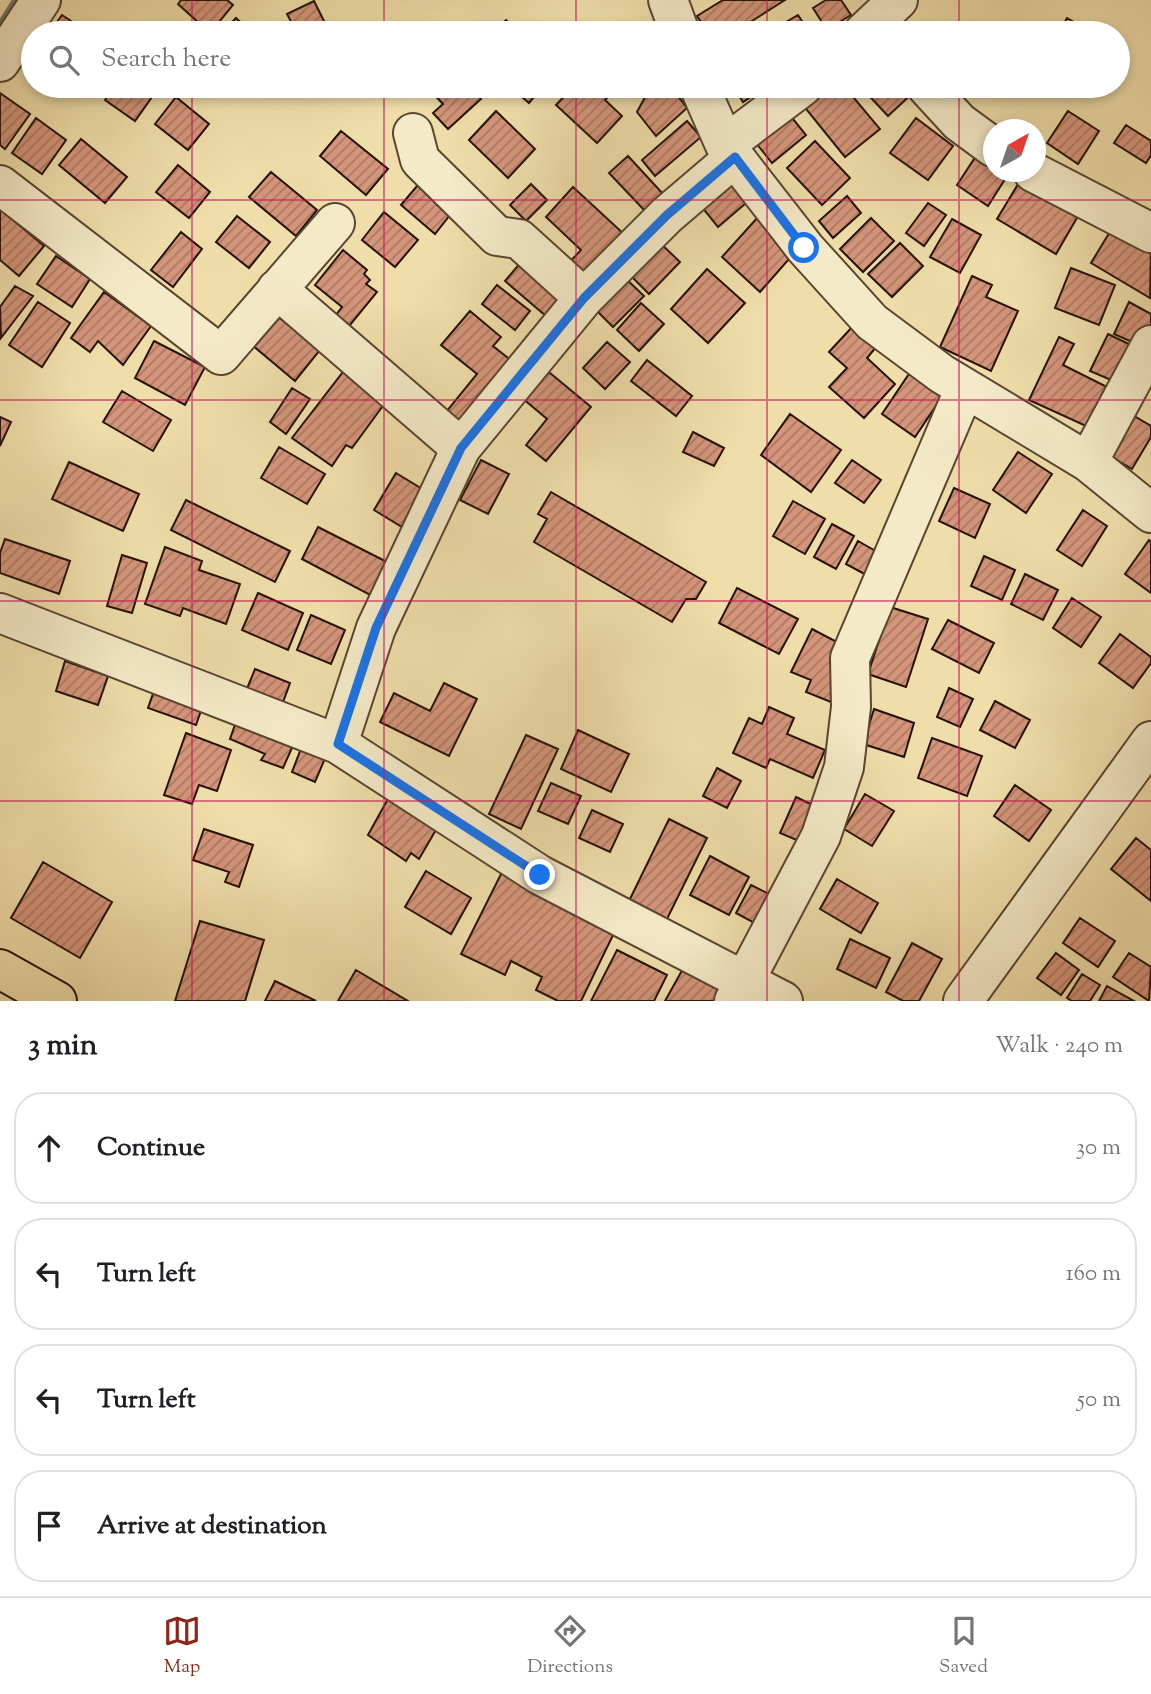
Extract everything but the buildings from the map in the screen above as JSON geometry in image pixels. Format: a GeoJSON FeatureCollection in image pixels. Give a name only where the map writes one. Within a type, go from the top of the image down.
{"type":"FeatureCollection","features":[{"type":"Feature","properties":{"kind":"highway"},"geometry":{"type":"LineString","coordinates":[[0,970],[57,1001]]}},
{"type":"Feature","properties":{"kind":"street"},"geometry":{"type":"LineString","coordinates":[[25,21],[41,0]]}},
{"type":"Feature","properties":{"kind":"street"},"geometry":{"type":"LineString","coordinates":[[668,0],[676,21]]}},
{"type":"Feature","properties":{"kind":"street"},"geometry":{"type":"LineString","coordinates":[[5,46],[21,26]]}},
{"type":"Feature","properties":{"kind":"street"},"geometry":{"type":"LineString","coordinates":[[705,98],[730,151],[804,248],[872,322],[965,388],[1088,462],[1151,513]]}},
{"type":"Feature","properties":{"kind":"street"},"geometry":{"type":"LineString","coordinates":[[338,744],[376,628],[461,448],[584,298],[730,151],[790,98]]}},
{"type":"Feature","properties":{"kind":"street"},"geometry":{"type":"LineString","coordinates":[[937,98],[959,122],[983,140]]}},
{"type":"Feature","properties":{"kind":"street"},"geometry":{"type":"LineString","coordinates":[[412,133],[420,160],[497,236],[519,239],[584,298]]}},
{"type":"Feature","properties":{"kind":"street"},"geometry":{"type":"LineString","coordinates":[[1046,179],[1151,233]]}},
{"type":"Feature","properties":{"kind":"street"},"geometry":{"type":"LineString","coordinates":[[0,186],[221,355],[335,223]]}},
{"type":"Feature","properties":{"kind":"street"},"geometry":{"type":"LineString","coordinates":[[277,289],[461,448]]}},
{"type":"Feature","properties":{"kind":"street"},"geometry":{"type":"LineString","coordinates":[[1088,462],[1151,345]]}},
{"type":"Feature","properties":{"kind":"street"},"geometry":{"type":"LineString","coordinates":[[740,990],[821,836],[844,767],[851,707],[850,659],[965,388]]}},
{"type":"Feature","properties":{"kind":"street"},"geometry":{"type":"LineString","coordinates":[[0,613],[338,744],[540,875],[740,990],[783,1001]]}},
{"type":"Feature","properties":{"kind":"street"},"geometry":{"type":"LineString","coordinates":[[963,1001],[1151,741]]}},
{"type":"Feature","properties":{"kind":"waterway"},"geometry":{"type":"LineString","coordinates":[[0,27],[17,0]]}},
{"type":"Feature","properties":{"kind":"route"},"geometry":{"type":"LineString","coordinates":[[540,875],[338,744],[376,628],[461,448],[584,298],[667,215],[735,157],[804,248]]}}]}
